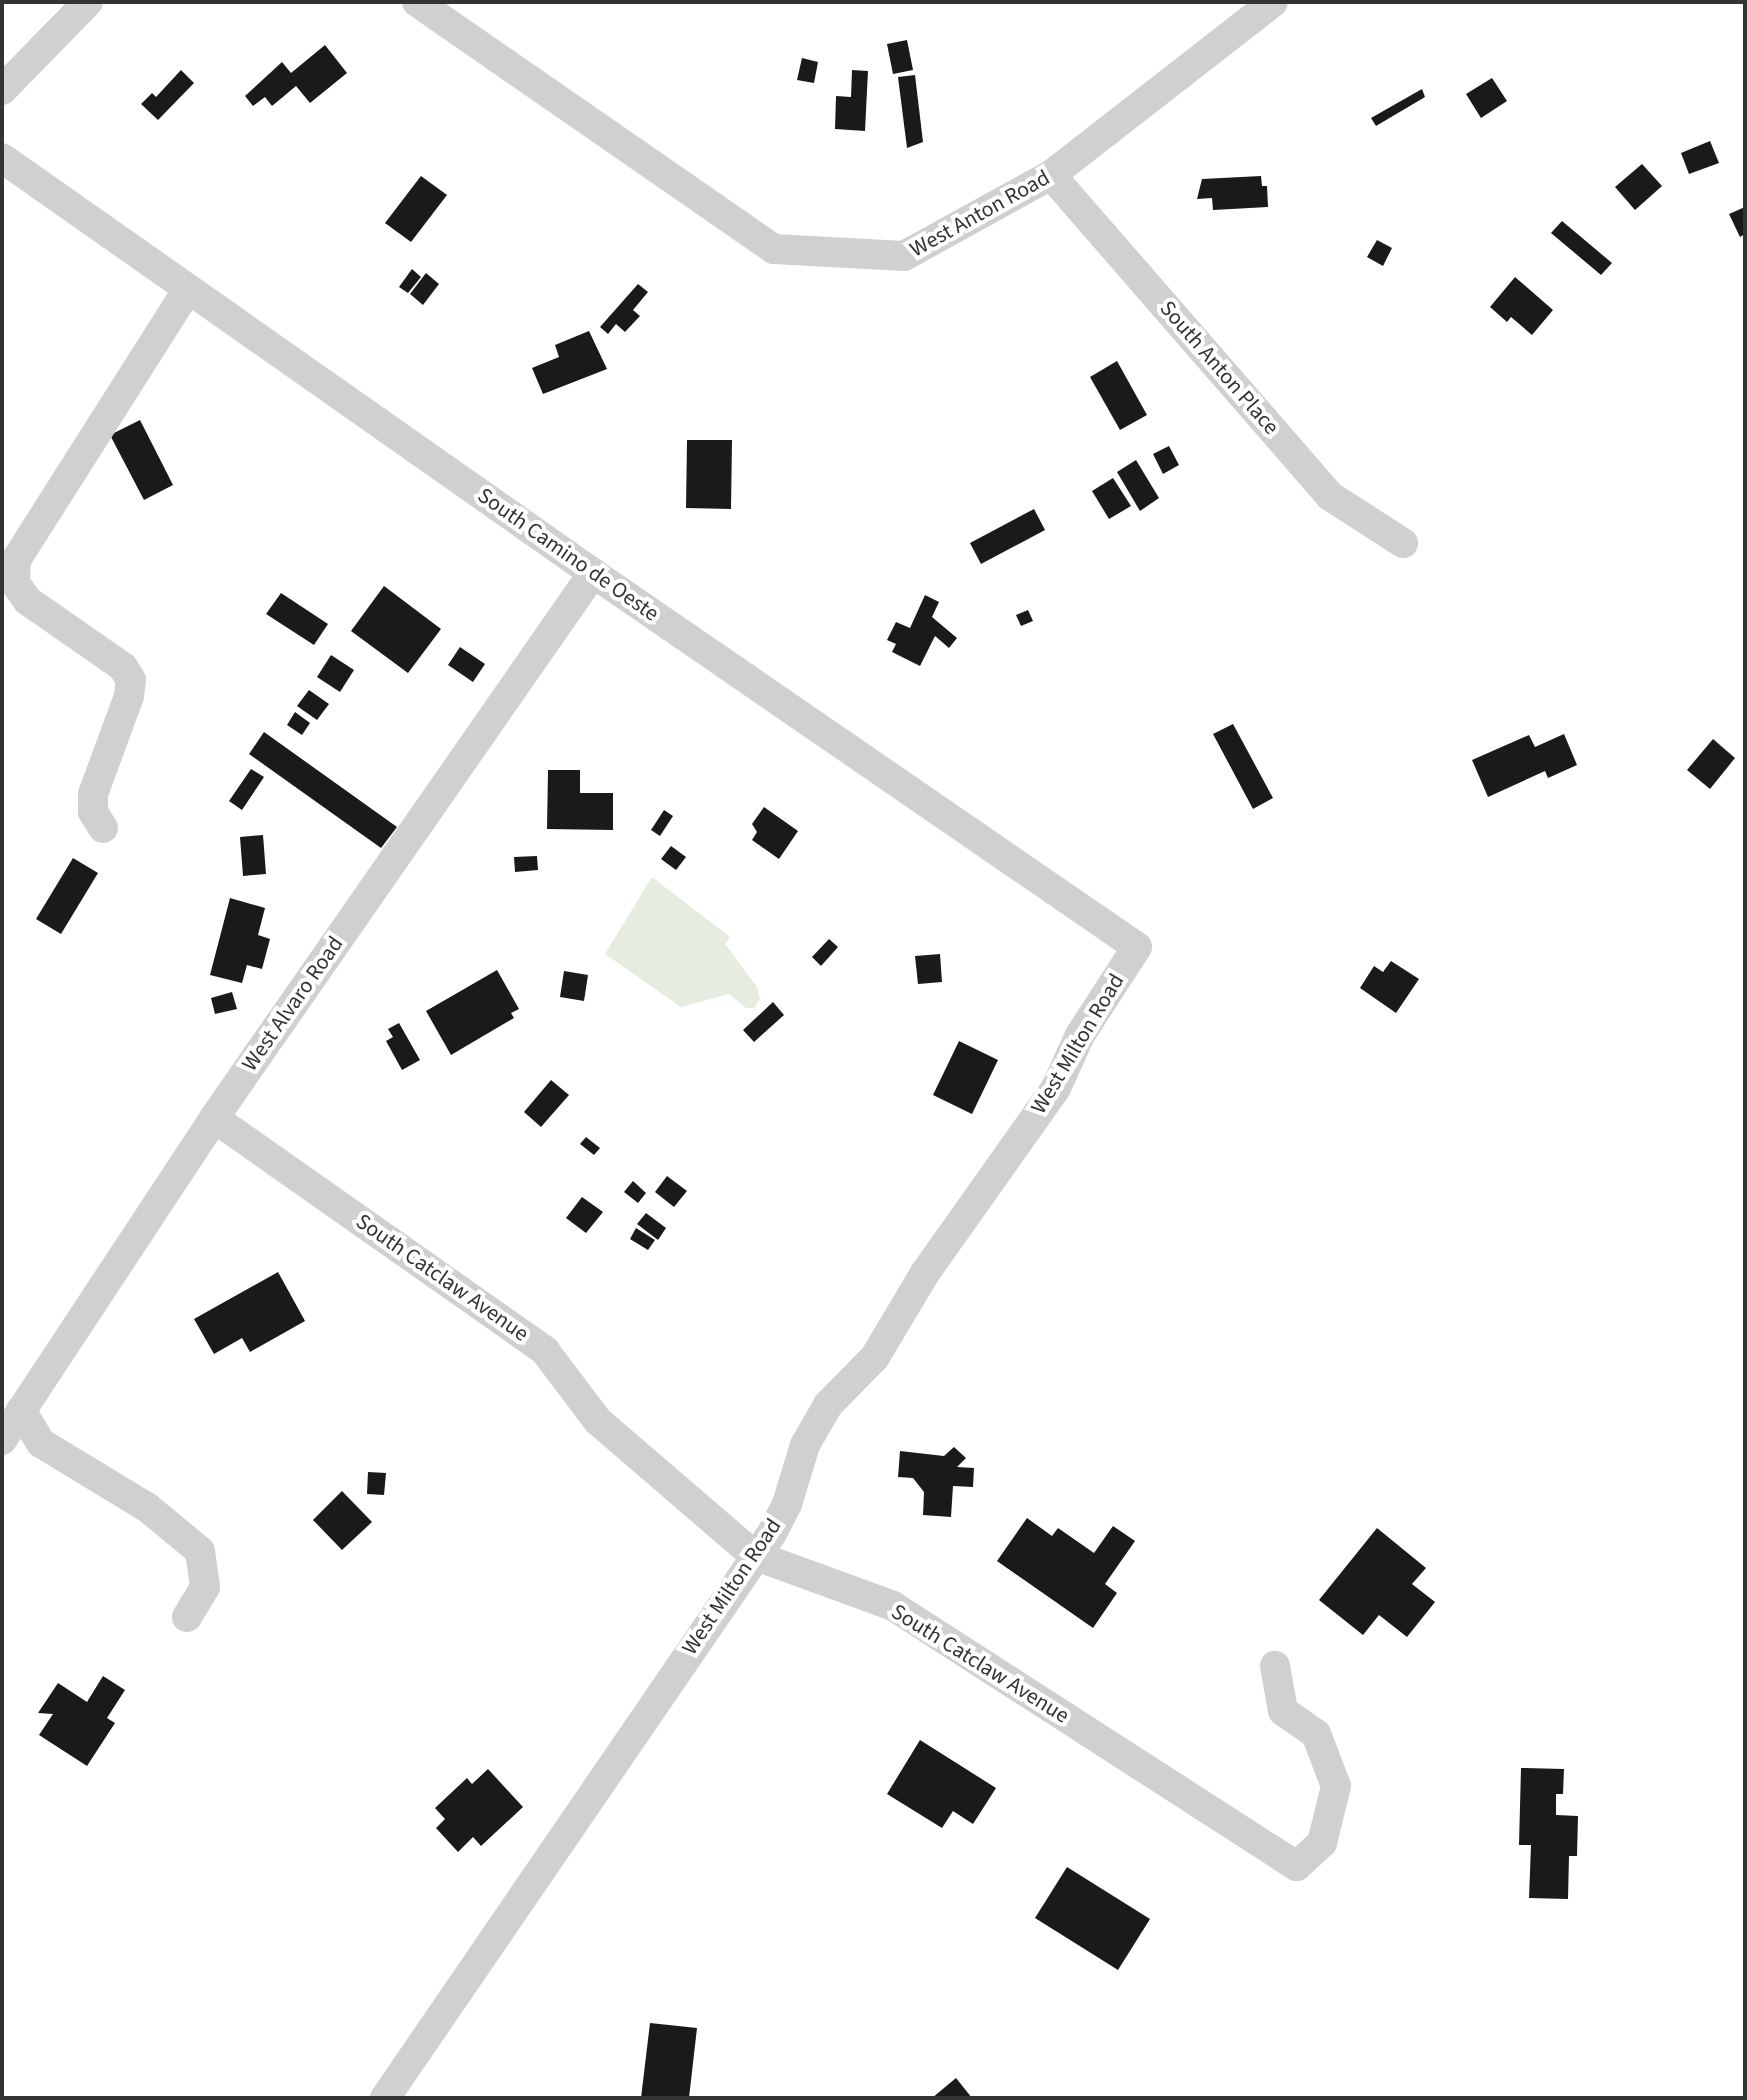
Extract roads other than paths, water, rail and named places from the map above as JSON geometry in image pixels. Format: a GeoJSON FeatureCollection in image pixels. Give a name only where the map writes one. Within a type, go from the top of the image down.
{"type":"FeatureCollection","features":[{"type":"Feature","properties":{"kind":"street"},"geometry":{"type":"LineString","coordinates":[[2,90],[88,2]]}},
{"type":"Feature","properties":{"kind":"street","name":"West Anton Road"},"geometry":{"type":"LineString","coordinates":[[417,2],[774,249],[904,256],[1051,175],[1273,2]]}},
{"type":"Feature","properties":{"kind":"street","name":"South Camino de Oeste"},"geometry":{"type":"LineString","coordinates":[[2,158],[593,573],[1137,947]]}},
{"type":"Feature","properties":{"kind":"street","name":"South Anton Place"},"geometry":{"type":"LineString","coordinates":[[1051,175],[1330,496],[1403,543]]}},
{"type":"Feature","properties":{"kind":"street"},"geometry":{"type":"LineString","coordinates":[[103,828],[93,812],[93,794],[129,696],[131,680],[123,667],[28,601],[15,583],[16,560],[188,289]]}},
{"type":"Feature","properties":{"kind":"street","name":"West Alvaro Road"},"geometry":{"type":"LineString","coordinates":[[2,1440],[214,1118],[593,573]]}},
{"type":"Feature","properties":{"kind":"street","name":"West Milton Road"},"geometry":{"type":"LineString","coordinates":[[395,2094],[754,1555],[772,1533],[787,1504],[805,1445],[828,1405],[875,1357],[925,1273],[1056,1088],[1080,1035],[1137,947]]}},
{"type":"Feature","properties":{"kind":"street","name":"South Catclaw Avenue"},"geometry":{"type":"LineString","coordinates":[[214,1118],[545,1351],[598,1421],[754,1555],[893,1606],[1297,1866],[1322,1843],[1336,1786],[1316,1734],[1283,1711],[1275,1666]]}},
{"type":"Feature","properties":{"kind":"street"},"geometry":{"type":"LineString","coordinates":[[21,1410],[41,1443],[148,1508],[200,1551],[205,1587],[187,1617]]}}]}
